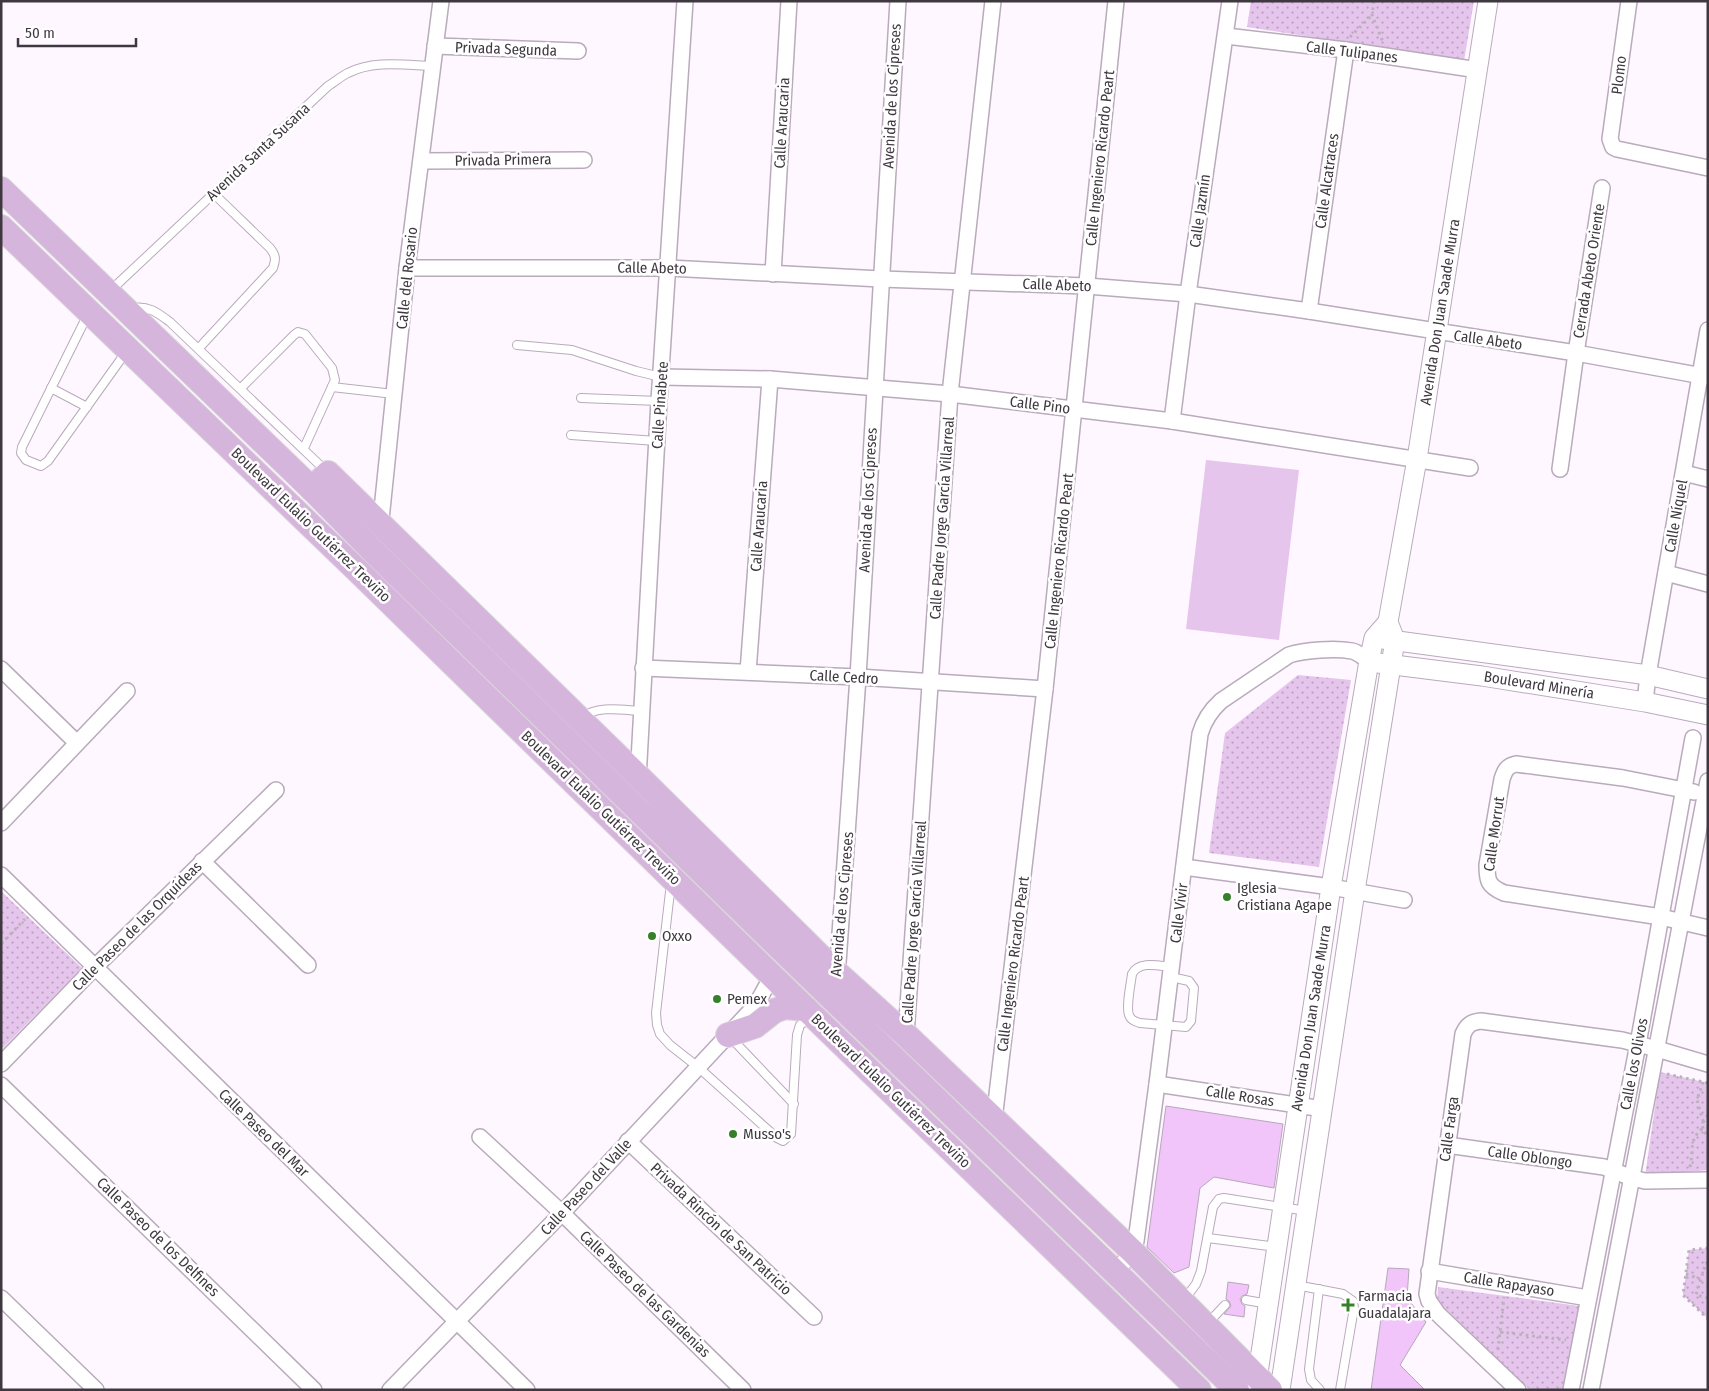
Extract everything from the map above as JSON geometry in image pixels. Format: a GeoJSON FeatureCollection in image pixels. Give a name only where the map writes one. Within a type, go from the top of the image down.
{"type":"FeatureCollection","features":[{"type":"Feature","properties":{"kind":"main road","name":"Boulevard Eulalio Gutiérrez Treviño"},"geometry":{"type":"LineString","coordinates":[[1,189],[126,310],[320,481],[380,525],[838,974],[906,1035],[1132,1251],[1261,1385]]}},
{"type":"Feature","properties":{"kind":"main road","name":"Boulevard Eulalio Gutiérrez Treviño"},"geometry":{"type":"LineString","coordinates":[[1,227],[367,580],[1199,1390]]}},
{"type":"Feature","properties":{"kind":"main road","name":"Boulevard Eulalio Gutiérrez Treviño"},"geometry":{"type":"LineString","coordinates":[[320,481],[376,555],[1237,1390]]}},
{"type":"Feature","properties":{"kind":"main road"},"geometry":{"type":"LineString","coordinates":[[749,918],[771,954],[772,976]]}},
{"type":"Feature","properties":{"kind":"main road"},"geometry":{"type":"LineString","coordinates":[[728,1035],[755,1026],[774,1011],[784,1007],[810,1013]]}},
{"type":"Feature","properties":{"kind":"street","name":"Calle del Rosario"},"geometry":{"type":"LineString","coordinates":[[376,555],[407,268],[441,1]]}},
{"type":"Feature","properties":{"kind":"street","name":"Calle Pinabete"},"geometry":{"type":"LineString","coordinates":[[637,808],[643,668],[685,1]]}},
{"type":"Feature","properties":{"kind":"street","name":"Calle Araucaria"},"geometry":{"type":"LineString","coordinates":[[773,274],[789,1]]}},
{"type":"Feature","properties":{"kind":"street","name":"Avenida de los Cipreses"},"geometry":{"type":"LineString","coordinates":[[831,998],[838,974],[858,678],[898,1]]}},
{"type":"Feature","properties":{"kind":"street","name":"Calle Padre Jorge García Villarreal"},"geometry":{"type":"LineString","coordinates":[[906,1035],[950,394],[993,1]]}},
{"type":"Feature","properties":{"kind":"street","name":"Calle Ingeniero Ricardo Peart"},"geometry":{"type":"LineString","coordinates":[[994,1120],[1045,688],[1116,1]]}},
{"type":"Feature","properties":{"kind":"street","name":"Calle Jazmín"},"geometry":{"type":"LineString","coordinates":[[1172,421],[1188,294],[1230,1]]}},
{"type":"Feature","properties":{"kind":"street","name":"Avenida Don Juan Saade Murra"},"geometry":{"type":"LineString","coordinates":[[1261,1385],[1268,1304],[1331,887],[1362,656],[1388,622],[1417,460],[1488,1]]}},
{"type":"Feature","properties":{"kind":"street","name":"Plomo"},"geometry":{"type":"LineString","coordinates":[[1628,1],[1610,139],[1613,147],[1708,168]]}},
{"type":"Feature","properties":{"kind":"street","name":"Calle Tulipanes"},"geometry":{"type":"LineString","coordinates":[[1226,36],[1388,56],[1478,70]]}},
{"type":"Feature","properties":{"kind":"street","name":"Privada Segunda"},"geometry":{"type":"LineString","coordinates":[[435,46],[578,51]]}},
{"type":"Feature","properties":{"kind":"street","name":"Calle Alcatraces"},"geometry":{"type":"LineString","coordinates":[[1309,312],[1341,50]]}},
{"type":"Feature","properties":{"kind":"street","name":"Privada Primera"},"geometry":{"type":"LineString","coordinates":[[421,161],[584,160]]}},
{"type":"Feature","properties":{"kind":"street","name":"Cerrada Abeto Oriente"},"geometry":{"type":"LineString","coordinates":[[1560,469],[1602,188]]}},
{"type":"Feature","properties":{"kind":"street","name":"Calle Abeto"},"geometry":{"type":"LineString","coordinates":[[407,268],[669,268],[881,279],[1087,286],[1188,294],[1576,353],[1704,376]]}},
{"type":"Feature","properties":{"kind":"street","name":"Calle Níquel"},"geometry":{"type":"LineString","coordinates":[[1644,702],[1684,473],[1704,376],[1708,330]]}},
{"type":"Feature","properties":{"kind":"street","name":"Calle Pino"},"geometry":{"type":"LineString","coordinates":[[661,377],[770,379],[950,394],[1172,421],[1470,468]]}},
{"type":"Feature","properties":{"kind":"street","name":"Calle Araucaria"},"geometry":{"type":"LineString","coordinates":[[748,672],[770,379]]}},
{"type":"Feature","properties":{"kind":"street"},"geometry":{"type":"LineString","coordinates":[[1684,473],[1708,479]]}},
{"type":"Feature","properties":{"kind":"street"},"geometry":{"type":"LineString","coordinates":[[1666,573],[1708,584]]}},
{"type":"Feature","properties":{"kind":"street"},"geometry":{"type":"LineString","coordinates":[[1388,622],[1395,640]]}},
{"type":"Feature","properties":{"kind":"street","name":"Boulevard Minería"},"geometry":{"type":"LineString","coordinates":[[1374,638],[1648,675],[1708,689]]}},
{"type":"Feature","properties":{"kind":"street","name":"Avenida Don Juan Saade Murra"},"geometry":{"type":"LineString","coordinates":[[1280,1390],[1395,640]]}},
{"type":"Feature","properties":{"kind":"street","name":"Calle Vivir"},"geometry":{"type":"LineString","coordinates":[[1116,1273],[1132,1251],[1136,1240],[1165,1025],[1200,734],[1204,721],[1220,701],[1289,655],[1299,651],[1311,651],[1362,656]]}},
{"type":"Feature","properties":{"kind":"street","name":"Boulevard Minería"},"geometry":{"type":"LineString","coordinates":[[1362,656],[1391,665],[1482,676],[1644,702],[1708,715]]}},
{"type":"Feature","properties":{"kind":"street","name":"Calle Cedro"},"geometry":{"type":"LineString","coordinates":[[643,668],[1045,688]]}},
{"type":"Feature","properties":{"kind":"street"},"geometry":{"type":"LineString","coordinates":[[1,669],[77,743]]}},
{"type":"Feature","properties":{"kind":"street"},"geometry":{"type":"LineString","coordinates":[[1,823],[127,691]]}},
{"type":"Feature","properties":{"kind":"street","name":"Calle los Olivos"},"geometry":{"type":"LineString","coordinates":[[1571,1390],[1638,1044],[1693,738]]}},
{"type":"Feature","properties":{"kind":"street","name":"Calle Morrut"},"geometry":{"type":"LineString","coordinates":[[1684,790],[1622,778],[1516,764],[1510,766],[1505,771],[1502,779],[1487,877],[1495,889],[1504,893],[1661,917],[1708,928]]}},
{"type":"Feature","properties":{"kind":"street","name":"Calle Paseo de las Orquídeas"},"geometry":{"type":"LineString","coordinates":[[1,1064],[95,967],[276,790]]}},
{"type":"Feature","properties":{"kind":"street"},"geometry":{"type":"LineString","coordinates":[[1684,790],[1707,790]]}},
{"type":"Feature","properties":{"kind":"street","name":"Calle los Olivos"},"geometry":{"type":"LineString","coordinates":[[1591,1390],[1707,790]]}},
{"type":"Feature","properties":{"kind":"street"},"geometry":{"type":"LineString","coordinates":[[202,861],[308,965]]}},
{"type":"Feature","properties":{"kind":"street"},"geometry":{"type":"LineString","coordinates":[[1184,867],[1331,887],[1404,900]]}},
{"type":"Feature","properties":{"kind":"street","name":"Calle Paseo del Mar"},"geometry":{"type":"LineString","coordinates":[[1,875],[527,1390]]}},
{"type":"Feature","properties":{"kind":"street","name":"Calle Paseo del Valle"},"geometry":{"type":"LineString","coordinates":[[390,1390],[562,1213],[756,1005],[772,976]]}},
{"type":"Feature","properties":{"kind":"street","name":"Calle Farga"},"geometry":{"type":"LineString","coordinates":[[1518,1390],[1433,1308],[1427,1294],[1463,1034],[1466,1027],[1473,1022],[1481,1020],[1555,1030],[1638,1044],[1708,1064]]}},
{"type":"Feature","properties":{"kind":"street","name":"Calle Rosas"},"geometry":{"type":"LineString","coordinates":[[1157,1084],[1323,1109]]}},
{"type":"Feature","properties":{"kind":"street","name":"Calle Paseo de los Delfines"},"geometry":{"type":"LineString","coordinates":[[1,1085],[314,1390]]}},
{"type":"Feature","properties":{"kind":"street","name":"Calle Paseo de las Gardenias"},"geometry":{"type":"LineString","coordinates":[[480,1137],[562,1213],[743,1390]]}},
{"type":"Feature","properties":{"kind":"street","name":"Privada Rincón de San Patricio"},"geometry":{"type":"LineString","coordinates":[[628,1142],[814,1317]]}},
{"type":"Feature","properties":{"kind":"street","name":"Calle Oblongo"},"geometry":{"type":"LineString","coordinates":[[1447,1145],[1595,1166],[1613,1170],[1632,1178],[1662,1182],[1708,1180]]}},
{"type":"Feature","properties":{"kind":"street","name":"Calle Rapayaso"},"geometry":{"type":"LineString","coordinates":[[1429,1271],[1588,1298]]}},
{"type":"Feature","properties":{"kind":"street"},"geometry":{"type":"LineString","coordinates":[[1,1298],[96,1390]]}},
{"type":"Feature","properties":{"kind":"lane","name":"Avenida Santa Susana"},"geometry":{"type":"LineString","coordinates":[[108,292],[328,86],[346,73],[364,66],[386,64],[432,66]]}},
{"type":"Feature","properties":{"kind":"lane"},"geometry":{"type":"LineString","coordinates":[[198,348],[273,268],[275,260],[275,254],[270,248],[214,194]]}},
{"type":"Feature","properties":{"kind":"lane"},"geometry":{"type":"LineString","coordinates":[[126,310],[145,307],[157,312],[198,348],[304,448],[320,481]]}},
{"type":"Feature","properties":{"kind":"lane"},"geometry":{"type":"LineString","coordinates":[[89,312],[22,447],[22,458],[38,466],[44,465],[128,349]]}},
{"type":"Feature","properties":{"kind":"lane"},"geometry":{"type":"LineString","coordinates":[[241,388],[294,335],[302,332],[305,334],[334,373],[332,387],[304,448]]}},
{"type":"Feature","properties":{"kind":"lane"},"geometry":{"type":"LineString","coordinates":[[517,345],[572,350],[628,369],[661,377]]}},
{"type":"Feature","properties":{"kind":"lane"},"geometry":{"type":"LineString","coordinates":[[332,387],[394,394]]}},
{"type":"Feature","properties":{"kind":"lane"},"geometry":{"type":"LineString","coordinates":[[51,388],[87,407]]}},
{"type":"Feature","properties":{"kind":"lane"},"geometry":{"type":"LineString","coordinates":[[581,398],[659,401]]}},
{"type":"Feature","properties":{"kind":"lane"},"geometry":{"type":"LineString","coordinates":[[571,435],[657,442]]}},
{"type":"Feature","properties":{"kind":"lane"},"geometry":{"type":"LineString","coordinates":[[580,719],[594,711],[641,711]]}},
{"type":"Feature","properties":{"kind":"lane"},"geometry":{"type":"LineString","coordinates":[[672,878],[656,1013],[660,1034],[670,1045],[698,1067],[777,1138],[783,1141],[791,1134],[797,1035],[800,1025],[810,1013]]}},
{"type":"Feature","properties":{"kind":"lane"},"geometry":{"type":"LineString","coordinates":[[1139,966],[1171,972],[1189,981],[1194,988],[1191,1021],[1186,1027],[1140,1023],[1129,1017],[1128,1011],[1134,969],[1139,966]]}},
{"type":"Feature","properties":{"kind":"lane"},"geometry":{"type":"LineString","coordinates":[[728,1035],[794,1104]]}},
{"type":"Feature","properties":{"kind":"lane"},"geometry":{"type":"LineString","coordinates":[[1182,1302],[1199,1278],[1213,1208],[1219,1199],[1224,1198],[1308,1211]]}},
{"type":"Feature","properties":{"kind":"lane"},"geometry":{"type":"LineString","coordinates":[[1208,1238],[1277,1247]]}},
{"type":"Feature","properties":{"kind":"lane"},"geometry":{"type":"LineString","coordinates":[[1296,1285],[1343,1294],[1353,1301],[1354,1308],[1340,1390]]}},
{"type":"Feature","properties":{"kind":"lane"},"geometry":{"type":"LineString","coordinates":[[1319,1289],[1309,1369],[1311,1380],[1320,1390]]}},
{"type":"Feature","properties":{"kind":"lane"},"geometry":{"type":"LineString","coordinates":[[1246,1300],[1268,1304]]}},
{"type":"Feature","properties":{"kind":"lane"},"geometry":{"type":"LineString","coordinates":[[1206,1326],[1225,1305]]}},
{"type":"Feature","properties":{"kind":"path"},"geometry":{"type":"LineString","coordinates":[[1374,1],[1372,15],[1388,56]]}},
{"type":"Feature","properties":{"kind":"path"},"geometry":{"type":"LineString","coordinates":[[1341,50],[1372,15]]}},
{"type":"Feature","properties":{"kind":"path"},"geometry":{"type":"LineString","coordinates":[[1,944],[36,909]]}},
{"type":"Feature","properties":{"kind":"path"},"geometry":{"type":"LineString","coordinates":[[1660,1072],[1708,1083]]}},
{"type":"Feature","properties":{"kind":"path"},"geometry":{"type":"LineString","coordinates":[[1687,1172],[1691,1161],[1692,1143],[1702,1128],[1703,1121],[1696,1100],[1703,1082]]}},
{"type":"Feature","properties":{"kind":"path"},"geometry":{"type":"LineString","coordinates":[[1703,1121],[1708,1115]]}},
{"type":"Feature","properties":{"kind":"path"},"geometry":{"type":"LineString","coordinates":[[1702,1128],[1708,1135]]}},
{"type":"Feature","properties":{"kind":"path"},"geometry":{"type":"LineString","coordinates":[[1708,1248],[1689,1250],[1683,1295],[1708,1319]]}},
{"type":"Feature","properties":{"kind":"path"},"geometry":{"type":"LineString","coordinates":[[1708,1264],[1706,1263],[1696,1294],[1708,1298]]}},
{"type":"Feature","properties":{"kind":"path"},"geometry":{"type":"LineString","coordinates":[[1686,1274],[1700,1280]]}},
{"type":"Feature","properties":{"kind":"path"},"geometry":{"type":"LineString","coordinates":[[1495,1295],[1514,1297]]}},
{"type":"Feature","properties":{"kind":"path"},"geometry":{"type":"LineString","coordinates":[[1497,1358],[1504,1296]]}},
{"type":"Feature","properties":{"kind":"path"},"geometry":{"type":"LineString","coordinates":[[1500,1332],[1574,1341]]}},
{"type":"Feature","properties":{"kind":"shaded area"},"geometry":{"type":"Polygon","coordinates":[[[1251,1],[1474,1],[1464,61],[1247,27],[1251,1]]]}},
{"type":"Feature","properties":{"kind":"shaded area"},"geometry":{"type":"Polygon","coordinates":[[[1206,460],[1299,470],[1279,640],[1186,629],[1206,460]]]}},
{"type":"Feature","properties":{"kind":"shaded area"},"geometry":{"type":"Polygon","coordinates":[[[1298,675],[1351,680],[1319,867],[1209,853],[1225,733],[1298,675]]]}},
{"type":"Feature","properties":{"kind":"shaded area"},"geometry":{"type":"Polygon","coordinates":[[[1,891],[82,968],[1,1050],[1,891]]]}},
{"type":"Feature","properties":{"kind":"shaded area"},"geometry":{"type":"Polygon","coordinates":[[[1660,1072],[1708,1083],[1708,1170],[1645,1176],[1660,1072]]]}},
{"type":"Feature","properties":{"kind":"shaded area"},"geometry":{"type":"Polygon","coordinates":[[[1708,1248],[1708,1319],[1683,1295],[1689,1250],[1708,1248]]]}},
{"type":"Feature","properties":{"kind":"shaded area"},"geometry":{"type":"Polygon","coordinates":[[[1438,1287],[1579,1306],[1566,1390],[1530,1390],[1437,1301],[1438,1287]]]}},
{"type":"Feature","properties":{"kind":"building"},"geometry":{"type":"Polygon","coordinates":[[[1166,1106],[1283,1124],[1274,1188],[1214,1177],[1200,1188],[1189,1267],[1174,1273],[1147,1247],[1166,1106]]]}},
{"type":"Feature","properties":{"kind":"building"},"geometry":{"type":"Polygon","coordinates":[[[1388,1268],[1409,1269],[1407,1298],[1426,1322],[1400,1365],[1425,1390],[1371,1390],[1388,1268]]]}},
{"type":"Feature","properties":{"kind":"building"},"geometry":{"type":"Polygon","coordinates":[[[1228,1282],[1249,1285],[1247,1294],[1240,1299],[1245,1306],[1244,1317],[1224,1314],[1231,1306],[1226,1299],[1228,1282]]]}},
{"type":"Feature","properties":{"kind":"place","name":"Iglesia Cristiana Agape"},"geometry":{"type":"Point","coordinates":[1227,897]}},
{"type":"Feature","properties":{"kind":"place","name":"Oxxo"},"geometry":{"type":"Point","coordinates":[652,936]}},
{"type":"Feature","properties":{"kind":"place","name":"Pemex"},"geometry":{"type":"Point","coordinates":[717,999]}},
{"type":"Feature","properties":{"kind":"place","name":"Musso's"},"geometry":{"type":"Point","coordinates":[733,1134]}},
{"type":"Feature","properties":{"kind":"place","name":"Farmacia Guadalajara"},"geometry":{"type":"Point","coordinates":[1348,1305]}}]}
